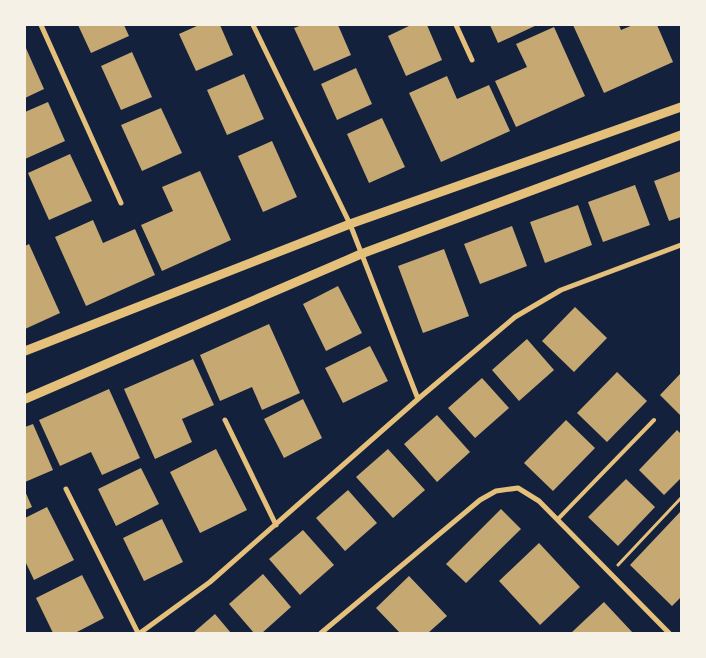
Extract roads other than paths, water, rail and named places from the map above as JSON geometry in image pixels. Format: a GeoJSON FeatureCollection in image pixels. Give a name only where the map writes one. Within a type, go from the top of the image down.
{"type":"FeatureCollection","features":[{"type":"Feature","properties":{"kind":"street"},"geometry":{"type":"LineString","coordinates":[[41,25],[121,203]]}},
{"type":"Feature","properties":{"kind":"street"},"geometry":{"type":"LineString","coordinates":[[253,25],[350,224],[418,399]]}},
{"type":"Feature","properties":{"kind":"street"},"geometry":{"type":"LineString","coordinates":[[456,25],[472,60]]}},
{"type":"Feature","properties":{"kind":"street"},"geometry":{"type":"LineString","coordinates":[[25,351],[350,224],[681,107]]}},
{"type":"Feature","properties":{"kind":"street"},"geometry":{"type":"LineString","coordinates":[[25,399],[361,254],[681,136]]}},
{"type":"Feature","properties":{"kind":"street"},"geometry":{"type":"LineString","coordinates":[[66,489],[139,633],[210,582],[418,399],[515,317],[561,290],[681,245]]}},
{"type":"Feature","properties":{"kind":"street"},"geometry":{"type":"LineString","coordinates":[[224,420],[276,525]]}},
{"type":"Feature","properties":{"kind":"street"},"geometry":{"type":"LineString","coordinates":[[321,633],[480,500],[496,491],[518,488],[539,501],[558,519],[669,633]]}},
{"type":"Feature","properties":{"kind":"street"},"geometry":{"type":"LineString","coordinates":[[328,628],[332,633]]}},
{"type":"Feature","properties":{"kind":"lane"},"geometry":{"type":"LineString","coordinates":[[558,519],[654,420]]}}]}
